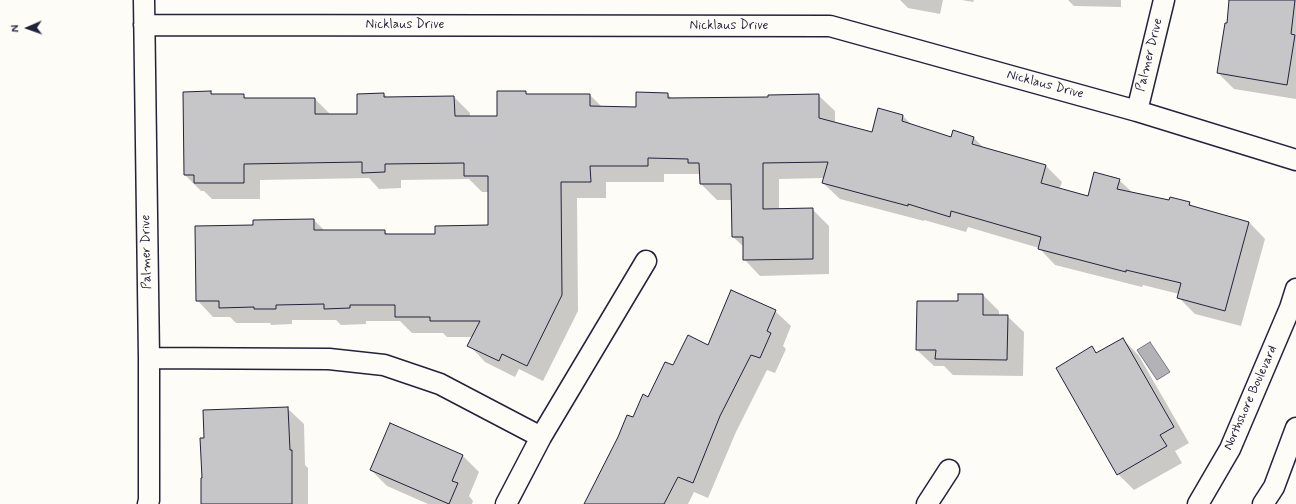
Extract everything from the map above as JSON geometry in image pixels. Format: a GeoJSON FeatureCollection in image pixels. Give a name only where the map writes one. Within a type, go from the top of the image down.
{"type":"FeatureCollection","features":[{"type":"Feature","properties":{"kind":"street","name":"Palmer Drive"},"geometry":{"type":"LineString","coordinates":[[144,0],[149,358],[148,504]]}},
{"type":"Feature","properties":{"kind":"street","name":"Palmer Drive"},"geometry":{"type":"LineString","coordinates":[[1137,111],[1164,0]]}},
{"type":"Feature","properties":{"kind":"street","name":"Nicklaus Drive"},"geometry":{"type":"LineString","coordinates":[[144,25],[830,26],[1137,111],[1296,160]]}},
{"type":"Feature","properties":{"kind":"street"},"geometry":{"type":"LineString","coordinates":[[506,504],[541,437],[646,261]]}},
{"type":"Feature","properties":{"kind":"street","name":"Northshore Boulevard"},"geometry":{"type":"LineString","coordinates":[[1198,504],[1230,448],[1290,308],[1296,289]]}},
{"type":"Feature","properties":{"kind":"street"},"geometry":{"type":"LineString","coordinates":[[149,358],[329,359],[384,366],[440,384],[541,437]]}},
{"type":"Feature","properties":{"kind":"street"},"geometry":{"type":"LineString","coordinates":[[1264,504],[1274,487],[1296,428]]}},
{"type":"Feature","properties":{"kind":"street"},"geometry":{"type":"LineString","coordinates":[[927,504],[949,470]]}},
{"type":"Feature","properties":{"kind":"shaded area"},"geometry":{"type":"Polygon","coordinates":[[[1150,342],[1170,372],[1157,380],[1137,350],[1150,342]]]}},
{"type":"Feature","properties":{"kind":"building"},"geometry":{"type":"Polygon","coordinates":[[[1229,0],[1295,0],[1291,34],[1295,35],[1287,85],[1217,73],[1225,23],[1227,23],[1229,0]]]}},
{"type":"Feature","properties":{"kind":"building"},"geometry":{"type":"Polygon","coordinates":[[[211,91],[211,94],[244,94],[244,98],[315,98],[315,114],[357,114],[357,94],[384,93],[384,97],[454,96],[455,116],[497,116],[497,91],[526,91],[526,94],[590,94],[590,106],[636,107],[636,92],[668,93],[668,98],[768,97],[768,95],[819,94],[819,118],[872,132],[878,108],[903,115],[902,121],[951,137],[953,130],[974,137],[972,144],[1046,165],[1041,183],[1088,196],[1094,172],[1120,179],[1117,189],[1169,200],[1170,197],[1190,202],[1189,205],[1249,222],[1225,311],[1177,298],[1181,283],[1126,270],[1126,272],[1038,249],[1041,237],[951,211],[950,217],[908,204],[908,206],[822,183],[828,162],[763,163],[763,209],[813,208],[813,259],[743,260],[743,237],[732,237],[731,184],[700,184],[699,163],[688,163],[688,159],[648,158],[648,166],[590,166],[591,182],[561,182],[562,295],[527,366],[502,354],[499,361],[467,346],[480,321],[430,321],[430,317],[395,317],[395,305],[350,305],[350,308],[324,309],[324,304],[276,305],[276,309],[254,309],[254,307],[219,308],[219,301],[196,301],[195,226],[253,225],[253,220],[314,219],[314,230],[385,230],[385,234],[435,234],[435,226],[488,225],[488,176],[464,176],[464,163],[385,164],[385,172],[362,173],[362,162],[244,164],[244,183],[194,183],[194,175],[184,175],[183,92],[211,91]]]}},
{"type":"Feature","properties":{"kind":"building"},"geometry":{"type":"Polygon","coordinates":[[[731,290],[776,310],[767,331],[771,333],[760,358],[751,355],[720,416],[693,483],[678,477],[664,504],[584,504],[618,437],[627,415],[633,417],[643,394],[648,397],[665,362],[673,365],[688,335],[708,345],[731,290]]]}},
{"type":"Feature","properties":{"kind":"building"},"geometry":{"type":"Polygon","coordinates":[[[958,294],[983,294],[983,315],[1008,315],[1007,360],[935,359],[936,350],[916,350],[917,301],[958,301],[958,294]]]}},
{"type":"Feature","properties":{"kind":"building"},"geometry":{"type":"Polygon","coordinates":[[[1123,338],[1174,427],[1160,435],[1167,446],[1117,475],[1056,368],[1092,346],[1096,353],[1123,338]]]}},
{"type":"Feature","properties":{"kind":"building"},"geometry":{"type":"Polygon","coordinates":[[[288,407],[290,450],[292,450],[292,504],[201,504],[202,478],[200,438],[204,438],[203,410],[288,407]]]}},
{"type":"Feature","properties":{"kind":"building"},"geometry":{"type":"Polygon","coordinates":[[[390,423],[463,455],[452,481],[458,483],[449,504],[370,470],[390,423]]]}}]}
